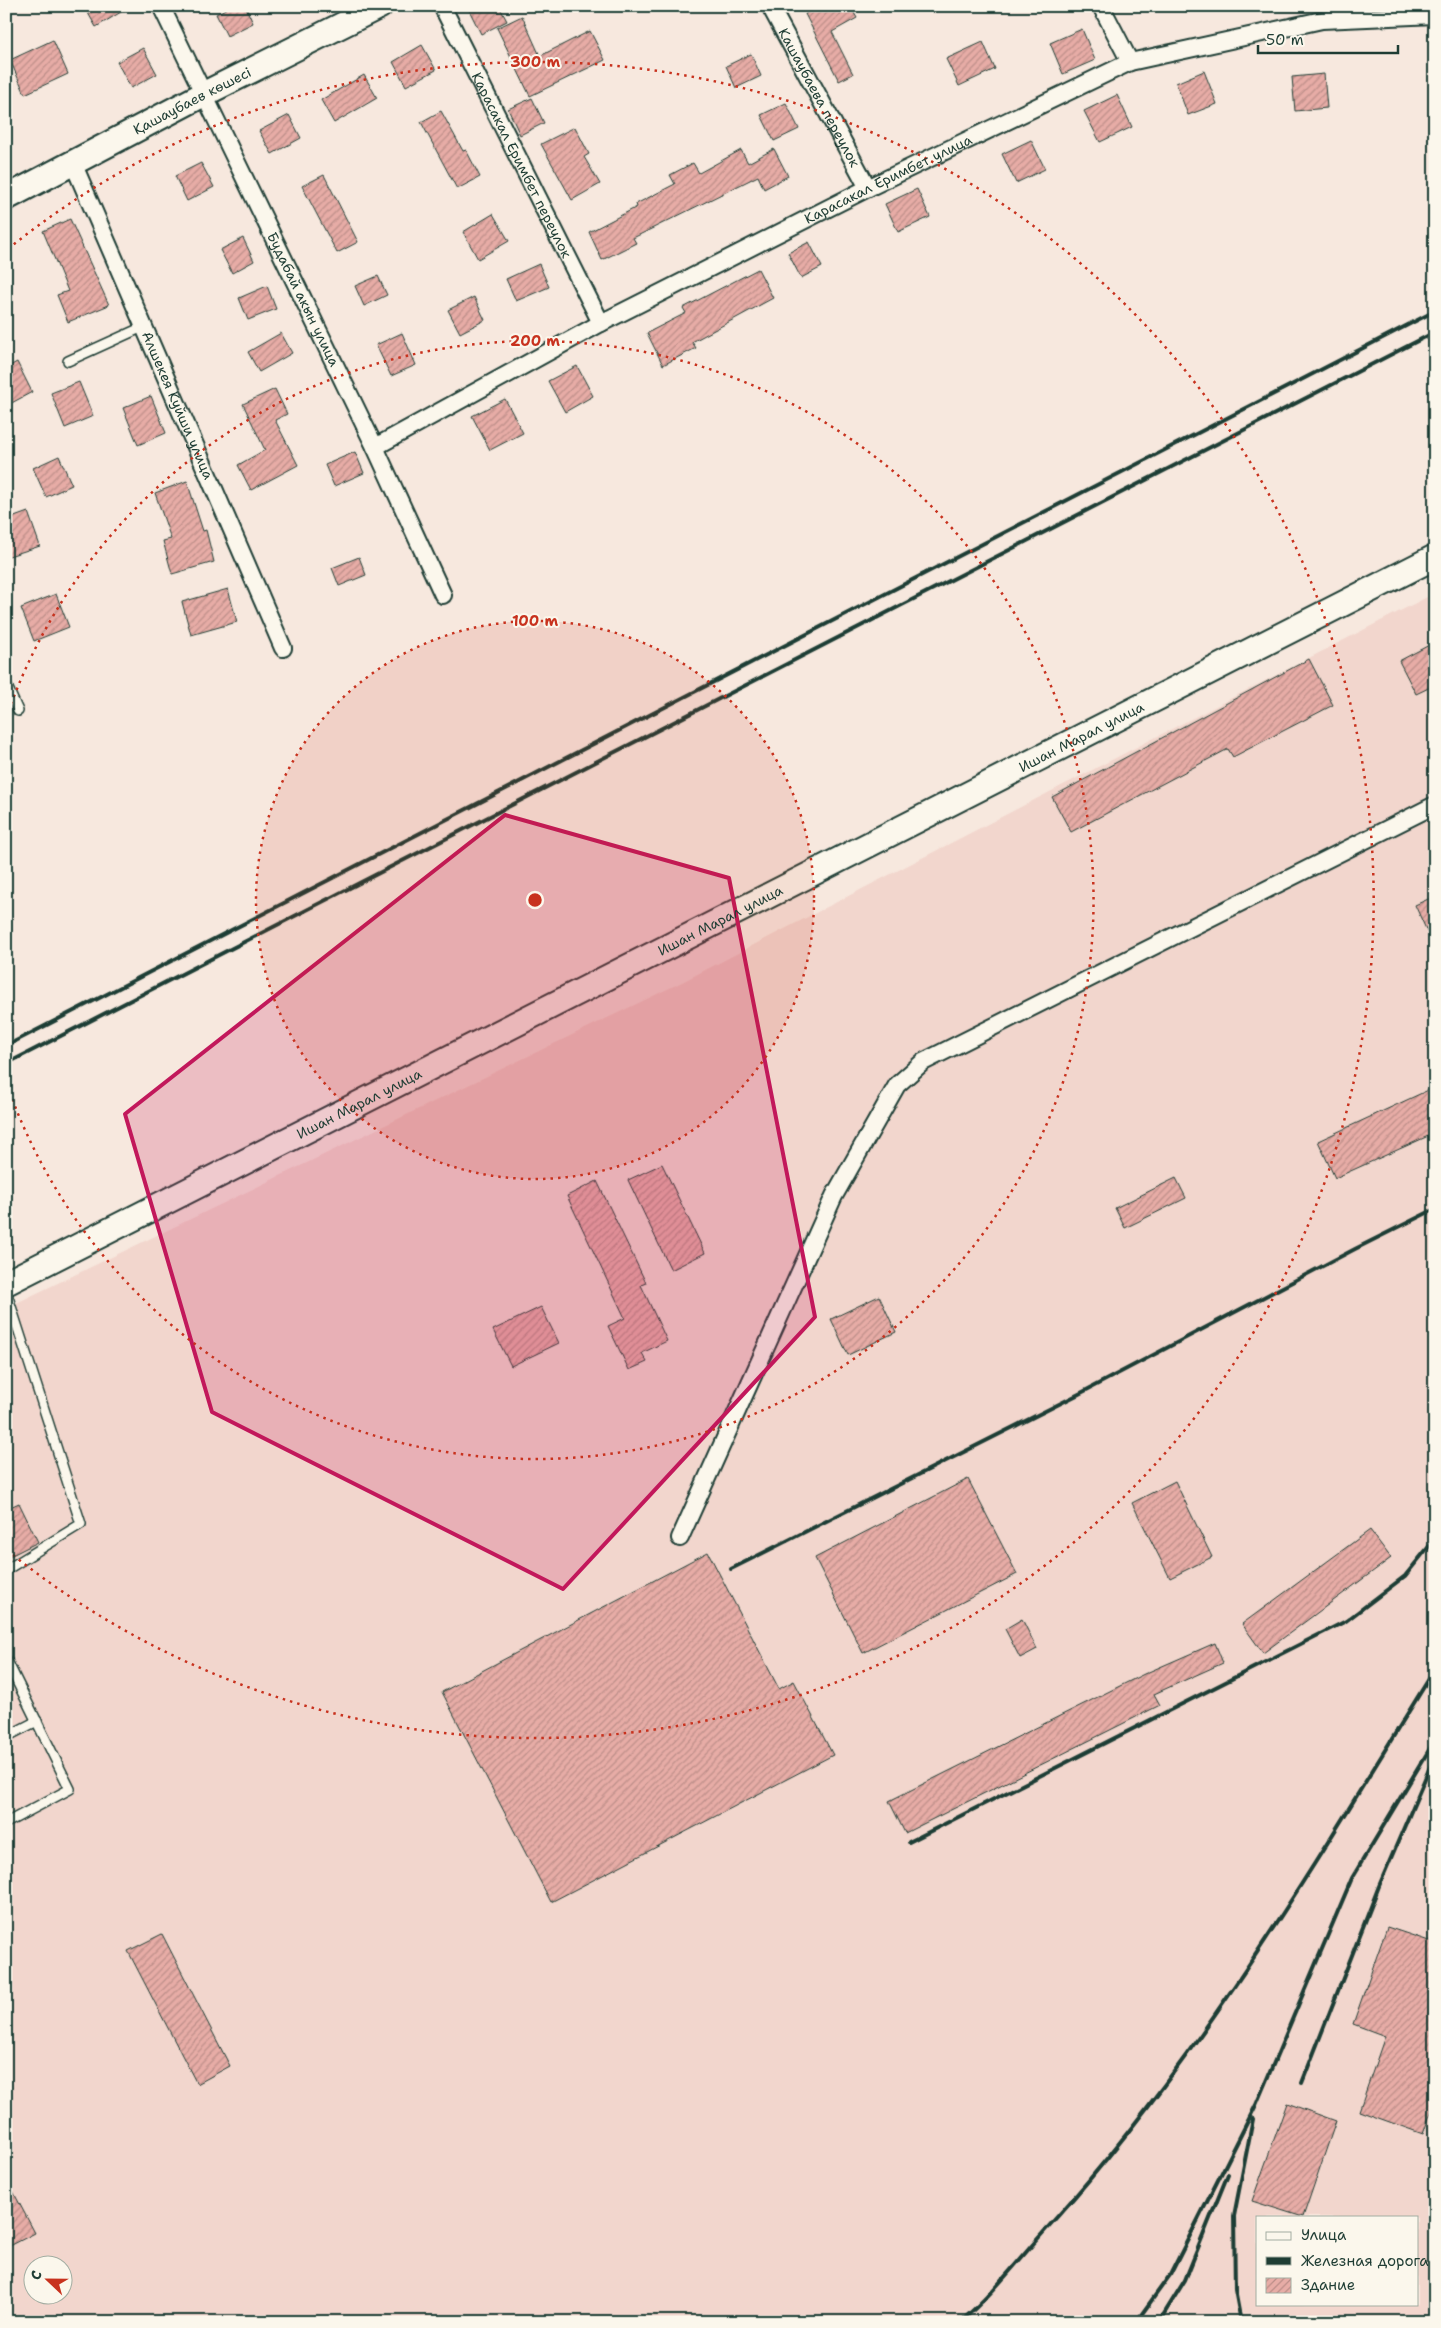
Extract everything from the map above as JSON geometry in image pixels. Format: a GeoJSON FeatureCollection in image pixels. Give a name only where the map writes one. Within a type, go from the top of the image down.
{"type":"FeatureCollection","features":[{"type":"Feature","properties":{"kind":"main road","name":"Қашаубаев көшесі"},"geometry":{"type":"LineString","coordinates":[[6,198],[204,94],[380,6]]}},
{"type":"Feature","properties":{"kind":"main road","name":"Ишан Марал улица"},"geometry":{"type":"LineString","coordinates":[[6,1283],[1435,557]]}},
{"type":"Feature","properties":{"kind":"street","name":"Будабай акын улица"},"geometry":{"type":"LineString","coordinates":[[161,6],[375,447],[443,595]]}},
{"type":"Feature","properties":{"kind":"street","name":"Карасакал Еримбет переулок"},"geometry":{"type":"LineString","coordinates":[[442,6],[601,323]]}},
{"type":"Feature","properties":{"kind":"street","name":"Кашаубаева переулок"},"geometry":{"type":"LineString","coordinates":[[770,6],[868,188]]}},
{"type":"Feature","properties":{"kind":"street"},"geometry":{"type":"LineString","coordinates":[[1101,6],[1130,62]]}},
{"type":"Feature","properties":{"kind":"street","name":"Карасакал Еримбет улица"},"geometry":{"type":"LineString","coordinates":[[375,447],[601,323],[868,188],[1130,62],[1322,20],[1435,14]]}},
{"type":"Feature","properties":{"kind":"street","name":"Алшекея Куйши улица"},"geometry":{"type":"LineString","coordinates":[[73,163],[283,648]]}},
{"type":"Feature","properties":{"kind":"street"},"geometry":{"type":"LineString","coordinates":[[680,1538],[834,1196],[897,1085],[923,1062],[1435,805]]}},
{"type":"Feature","properties":{"kind":"lane"},"geometry":{"type":"LineString","coordinates":[[68,361],[145,326]]}},
{"type":"Feature","properties":{"kind":"lane"},"geometry":{"type":"LineString","coordinates":[[6,684],[18,710]]}},
{"type":"Feature","properties":{"kind":"lane"},"geometry":{"type":"LineString","coordinates":[[6,1291],[81,1524],[6,1570]]}},
{"type":"Feature","properties":{"kind":"lane"},"geometry":{"type":"LineString","coordinates":[[6,1659],[70,1789],[6,1823]]}},
{"type":"Feature","properties":{"kind":"lane"},"geometry":{"type":"LineString","coordinates":[[6,1737],[37,1721]]}},
{"type":"Feature","properties":{"kind":"highlighted area"},"geometry":{"type":"Polygon","coordinates":[[[505,815],[729,878],[815,1317],[563,1589],[212,1412],[125,1114],[505,815]]]}},
{"type":"Feature","properties":{"kind":"shaded area"},"geometry":{"type":"Polygon","coordinates":[[[1435,593],[1435,2322],[6,2322],[6,1308],[682,982],[1435,593]]]}},
{"type":"Feature","properties":{"kind":"building"},"geometry":{"type":"Polygon","coordinates":[[[84,6],[131,6],[96,27],[84,6]]]}},
{"type":"Feature","properties":{"kind":"building"},"geometry":{"type":"Polygon","coordinates":[[[231,6],[245,6],[253,23],[227,36],[216,14],[231,6]]]}},
{"type":"Feature","properties":{"kind":"building"},"geometry":{"type":"Polygon","coordinates":[[[467,6],[499,6],[507,21],[481,34],[467,6]]]}},
{"type":"Feature","properties":{"kind":"building"},"geometry":{"type":"Polygon","coordinates":[[[819,6],[850,6],[857,18],[832,32],[853,74],[839,81],[805,14],[819,6]]]}},
{"type":"Feature","properties":{"kind":"building"},"geometry":{"type":"Polygon","coordinates":[[[522,16],[540,56],[590,31],[605,60],[530,96],[497,28],[522,16]]]}},
{"type":"Feature","properties":{"kind":"building"},"geometry":{"type":"Polygon","coordinates":[[[1082,29],[1095,60],[1063,74],[1050,43],[1082,29]]]}},
{"type":"Feature","properties":{"kind":"building"},"geometry":{"type":"Polygon","coordinates":[[[53,40],[68,74],[25,94],[10,60],[53,40]]]}},
{"type":"Feature","properties":{"kind":"building"},"geometry":{"type":"Polygon","coordinates":[[[983,42],[995,69],[959,86],[946,59],[983,42]]]}},
{"type":"Feature","properties":{"kind":"building"},"geometry":{"type":"Polygon","coordinates":[[[422,45],[436,70],[406,86],[393,62],[422,45]]]}},
{"type":"Feature","properties":{"kind":"building"},"geometry":{"type":"Polygon","coordinates":[[[143,48],[157,74],[131,88],[117,62],[143,48]]]}},
{"type":"Feature","properties":{"kind":"building"},"geometry":{"type":"Polygon","coordinates":[[[751,54],[761,76],[736,88],[726,66],[751,54]]]}},
{"type":"Feature","properties":{"kind":"building"},"geometry":{"type":"Polygon","coordinates":[[[1204,71],[1217,104],[1188,115],[1176,83],[1204,71]]]}},
{"type":"Feature","properties":{"kind":"building"},"geometry":{"type":"Polygon","coordinates":[[[1324,74],[1327,108],[1295,111],[1292,77],[1324,74]]]}},
{"type":"Feature","properties":{"kind":"building"},"geometry":{"type":"Polygon","coordinates":[[[364,75],[377,98],[334,123],[321,100],[364,75]]]}},
{"type":"Feature","properties":{"kind":"building"},"geometry":{"type":"Polygon","coordinates":[[[1117,95],[1132,127],[1100,142],[1084,111],[1117,95]]]}},
{"type":"Feature","properties":{"kind":"building"},"geometry":{"type":"Polygon","coordinates":[[[532,98],[544,123],[520,135],[508,109],[532,98]]]}},
{"type":"Feature","properties":{"kind":"building"},"geometry":{"type":"Polygon","coordinates":[[[786,103],[799,129],[774,141],[761,115],[786,103]]]}},
{"type":"Feature","properties":{"kind":"building"},"geometry":{"type":"Polygon","coordinates":[[[441,111],[463,151],[466,150],[480,177],[457,189],[421,122],[441,111]]]}},
{"type":"Feature","properties":{"kind":"building"},"geometry":{"type":"Polygon","coordinates":[[[289,115],[301,138],[272,154],[259,131],[289,115]]]}},
{"type":"Feature","properties":{"kind":"building"},"geometry":{"type":"Polygon","coordinates":[[[575,127],[589,154],[584,157],[600,184],[572,200],[541,144],[575,127]]]}},
{"type":"Feature","properties":{"kind":"building"},"geometry":{"type":"Polygon","coordinates":[[[1031,140],[1045,169],[1016,183],[1002,154],[1031,140]]]}},
{"type":"Feature","properties":{"kind":"building"},"geometry":{"type":"Polygon","coordinates":[[[774,149],[788,176],[764,189],[758,176],[633,238],[636,243],[602,260],[589,232],[637,207],[636,204],[675,184],[670,175],[693,163],[699,173],[741,150],[748,163],[774,149]]]}},
{"type":"Feature","properties":{"kind":"building"},"geometry":{"type":"Polygon","coordinates":[[[201,163],[214,187],[187,201],[175,176],[201,163]]]}},
{"type":"Feature","properties":{"kind":"building"},"geometry":{"type":"Polygon","coordinates":[[[324,175],[358,242],[337,253],[302,186],[324,175]]]}},
{"type":"Feature","properties":{"kind":"building"},"geometry":{"type":"Polygon","coordinates":[[[917,189],[930,217],[898,232],[885,204],[917,189]]]}},
{"type":"Feature","properties":{"kind":"building"},"geometry":{"type":"Polygon","coordinates":[[[493,214],[509,241],[478,259],[463,232],[493,214]]]}},
{"type":"Feature","properties":{"kind":"building"},"geometry":{"type":"Polygon","coordinates":[[[70,219],[109,305],[68,322],[57,295],[68,291],[43,231],[70,219]]]}},
{"type":"Feature","properties":{"kind":"building"},"geometry":{"type":"Polygon","coordinates":[[[243,238],[254,261],[232,273],[220,250],[243,238]]]}},
{"type":"Feature","properties":{"kind":"building"},"geometry":{"type":"Polygon","coordinates":[[[809,242],[822,267],[801,278],[788,253],[809,242]]]}},
{"type":"Feature","properties":{"kind":"building"},"geometry":{"type":"Polygon","coordinates":[[[539,264],[549,287],[516,301],[506,279],[539,264]]]}},
{"type":"Feature","properties":{"kind":"building"},"geometry":{"type":"Polygon","coordinates":[[[758,269],[773,298],[692,342],[696,348],[663,365],[647,333],[686,313],[683,308],[758,269]]]}},
{"type":"Feature","properties":{"kind":"building"},"geometry":{"type":"Polygon","coordinates":[[[378,276],[387,295],[364,306],[355,286],[378,276]]]}},
{"type":"Feature","properties":{"kind":"building"},"geometry":{"type":"Polygon","coordinates":[[[267,286],[276,309],[248,320],[239,298],[267,286]]]}},
{"type":"Feature","properties":{"kind":"building"},"geometry":{"type":"Polygon","coordinates":[[[474,297],[485,320],[460,333],[448,310],[474,297]]]}},
{"type":"Feature","properties":{"kind":"building"},"geometry":{"type":"Polygon","coordinates":[[[281,333],[292,353],[259,372],[248,352],[281,333]]]}},
{"type":"Feature","properties":{"kind":"building"},"geometry":{"type":"Polygon","coordinates":[[[402,333],[416,365],[391,376],[376,345],[402,333]]]}},
{"type":"Feature","properties":{"kind":"building"},"geometry":{"type":"Polygon","coordinates":[[[17,362],[32,392],[6,406],[6,368],[17,362]]]}},
{"type":"Feature","properties":{"kind":"building"},"geometry":{"type":"Polygon","coordinates":[[[577,366],[593,396],[565,412],[548,381],[577,366]]]}},
{"type":"Feature","properties":{"kind":"building"},"geometry":{"type":"Polygon","coordinates":[[[79,382],[93,416],[65,428],[51,393],[79,382]]]}},
{"type":"Feature","properties":{"kind":"building"},"geometry":{"type":"Polygon","coordinates":[[[275,389],[287,414],[275,420],[298,465],[251,490],[238,465],[265,450],[243,404],[275,389]]]}},
{"type":"Feature","properties":{"kind":"building"},"geometry":{"type":"Polygon","coordinates":[[[151,396],[166,433],[138,445],[123,408],[151,396]]]}},
{"type":"Feature","properties":{"kind":"building"},"geometry":{"type":"Polygon","coordinates":[[[505,399],[523,433],[490,450],[472,416],[505,399]]]}},
{"type":"Feature","properties":{"kind":"building"},"geometry":{"type":"Polygon","coordinates":[[[355,452],[364,473],[334,486],[325,465],[355,452]]]}},
{"type":"Feature","properties":{"kind":"building"},"geometry":{"type":"Polygon","coordinates":[[[59,456],[72,485],[46,497],[33,468],[59,456]]]}},
{"type":"Feature","properties":{"kind":"building"},"geometry":{"type":"Polygon","coordinates":[[[187,481],[203,531],[206,530],[214,562],[172,574],[163,541],[171,539],[155,493],[187,481]]]}},
{"type":"Feature","properties":{"kind":"building"},"geometry":{"type":"Polygon","coordinates":[[[28,512],[40,546],[6,557],[6,520],[28,512]]]}},
{"type":"Feature","properties":{"kind":"building"},"geometry":{"type":"Polygon","coordinates":[[[359,557],[366,575],[339,586],[332,568],[359,557]]]}},
{"type":"Feature","properties":{"kind":"building"},"geometry":{"type":"Polygon","coordinates":[[[228,589],[237,622],[191,635],[182,602],[228,589]]]}},
{"type":"Feature","properties":{"kind":"building"},"geometry":{"type":"Polygon","coordinates":[[[56,594],[69,627],[34,641],[21,608],[56,594]]]}},
{"type":"Feature","properties":{"kind":"building"},"geometry":{"type":"Polygon","coordinates":[[[1435,642],[1435,685],[1416,694],[1399,661],[1435,642]]]}},
{"type":"Feature","properties":{"kind":"building"},"geometry":{"type":"Polygon","coordinates":[[[1309,659],[1333,705],[1233,757],[1228,749],[1071,832],[1052,797],[1309,659]]]}},
{"type":"Feature","properties":{"kind":"building"},"geometry":{"type":"Polygon","coordinates":[[[1435,896],[1435,949],[1415,905],[1435,896]]]}},
{"type":"Feature","properties":{"kind":"building"},"geometry":{"type":"Polygon","coordinates":[[[1435,1087],[1435,1133],[1335,1178],[1318,1141],[1435,1087]]]}},
{"type":"Feature","properties":{"kind":"building"},"geometry":{"type":"Polygon","coordinates":[[[662,1164],[705,1253],[671,1270],[628,1180],[662,1164]]]}},
{"type":"Feature","properties":{"kind":"building"},"geometry":{"type":"Polygon","coordinates":[[[1176,1178],[1186,1198],[1125,1228],[1115,1208],[1176,1178]]]}},
{"type":"Feature","properties":{"kind":"building"},"geometry":{"type":"Polygon","coordinates":[[[597,1181],[646,1283],[641,1285],[667,1341],[642,1353],[647,1362],[629,1370],[608,1326],[625,1318],[567,1196],[597,1181]]]}},
{"type":"Feature","properties":{"kind":"building"},"geometry":{"type":"Polygon","coordinates":[[[879,1296],[896,1332],[848,1355],[831,1319],[879,1296]]]}},
{"type":"Feature","properties":{"kind":"building"},"geometry":{"type":"Polygon","coordinates":[[[541,1307],[559,1343],[511,1366],[493,1330],[541,1307]]]}},
{"type":"Feature","properties":{"kind":"building"},"geometry":{"type":"Polygon","coordinates":[[[968,1479],[1017,1574],[863,1653],[815,1558],[968,1479]]]}},
{"type":"Feature","properties":{"kind":"building"},"geometry":{"type":"Polygon","coordinates":[[[1175,1481],[1212,1557],[1170,1578],[1132,1503],[1175,1481]]]}},
{"type":"Feature","properties":{"kind":"building"},"geometry":{"type":"Polygon","coordinates":[[[19,1503],[38,1542],[6,1558],[6,1509],[19,1503]]]}},
{"type":"Feature","properties":{"kind":"building"},"geometry":{"type":"Polygon","coordinates":[[[1370,1530],[1391,1558],[1263,1653],[1242,1624],[1370,1530]]]}},
{"type":"Feature","properties":{"kind":"building"},"geometry":{"type":"Polygon","coordinates":[[[708,1552],[779,1689],[794,1681],[833,1755],[551,1902],[442,1692],[708,1552]]]}},
{"type":"Feature","properties":{"kind":"building"},"geometry":{"type":"Polygon","coordinates":[[[1022,1619],[1037,1649],[1020,1658],[1005,1629],[1022,1619]]]}},
{"type":"Feature","properties":{"kind":"building"},"geometry":{"type":"Polygon","coordinates":[[[1215,1643],[1223,1663],[1154,1694],[1160,1705],[905,1833],[889,1801],[1144,1674],[1215,1643]]]}},
{"type":"Feature","properties":{"kind":"building"},"geometry":{"type":"Polygon","coordinates":[[[1387,1927],[1435,1943],[1435,2101],[1423,2134],[1359,2111],[1385,2036],[1353,2024],[1387,1927]]]}},
{"type":"Feature","properties":{"kind":"building"},"geometry":{"type":"Polygon","coordinates":[[[162,1934],[230,2066],[197,2084],[128,1951],[162,1934]]]}},
{"type":"Feature","properties":{"kind":"building"},"geometry":{"type":"Polygon","coordinates":[[[1287,2103],[1336,2121],[1303,2216],[1252,2201],[1287,2103]]]}},
{"type":"Feature","properties":{"kind":"building"},"geometry":{"type":"Polygon","coordinates":[[[6,2178],[35,2233],[6,2248],[6,2178]]]}},
{"type":"Feature","properties":{"kind":"railway"},"geometry":{"type":"LineString","coordinates":[[6,1046],[1435,311]]}},
{"type":"Feature","properties":{"kind":"railway"},"geometry":{"type":"LineString","coordinates":[[6,1064],[1435,332]]}},
{"type":"Feature","properties":{"kind":"railway"},"geometry":{"type":"LineString","coordinates":[[731,1569],[1079,1394],[1435,1209]]}},
{"type":"Feature","properties":{"kind":"railway"},"geometry":{"type":"LineString","coordinates":[[909,1842],[1346,1621],[1405,1576],[1435,1539]]}},
{"type":"Feature","properties":{"kind":"railway"},"geometry":{"type":"LineString","coordinates":[[960,2322],[995,2288],[1104,2162],[1207,2027],[1301,1885],[1435,1669]]}},
{"type":"Feature","properties":{"kind":"railway"},"geometry":{"type":"LineString","coordinates":[[1136,2322],[1170,2275],[1256,2105],[1352,1878],[1435,1740]]}},
{"type":"Feature","properties":{"kind":"railway"},"geometry":{"type":"LineString","coordinates":[[1302,2083],[1379,1886],[1435,1755]]}},
{"type":"Feature","properties":{"kind":"railway"},"geometry":{"type":"LineString","coordinates":[[1241,2322],[1235,2290],[1234,2216],[1253,2119]]}},
{"type":"Feature","properties":{"kind":"railway"},"geometry":{"type":"LineString","coordinates":[[1159,2322],[1185,2280],[1228,2174]]}}]}
